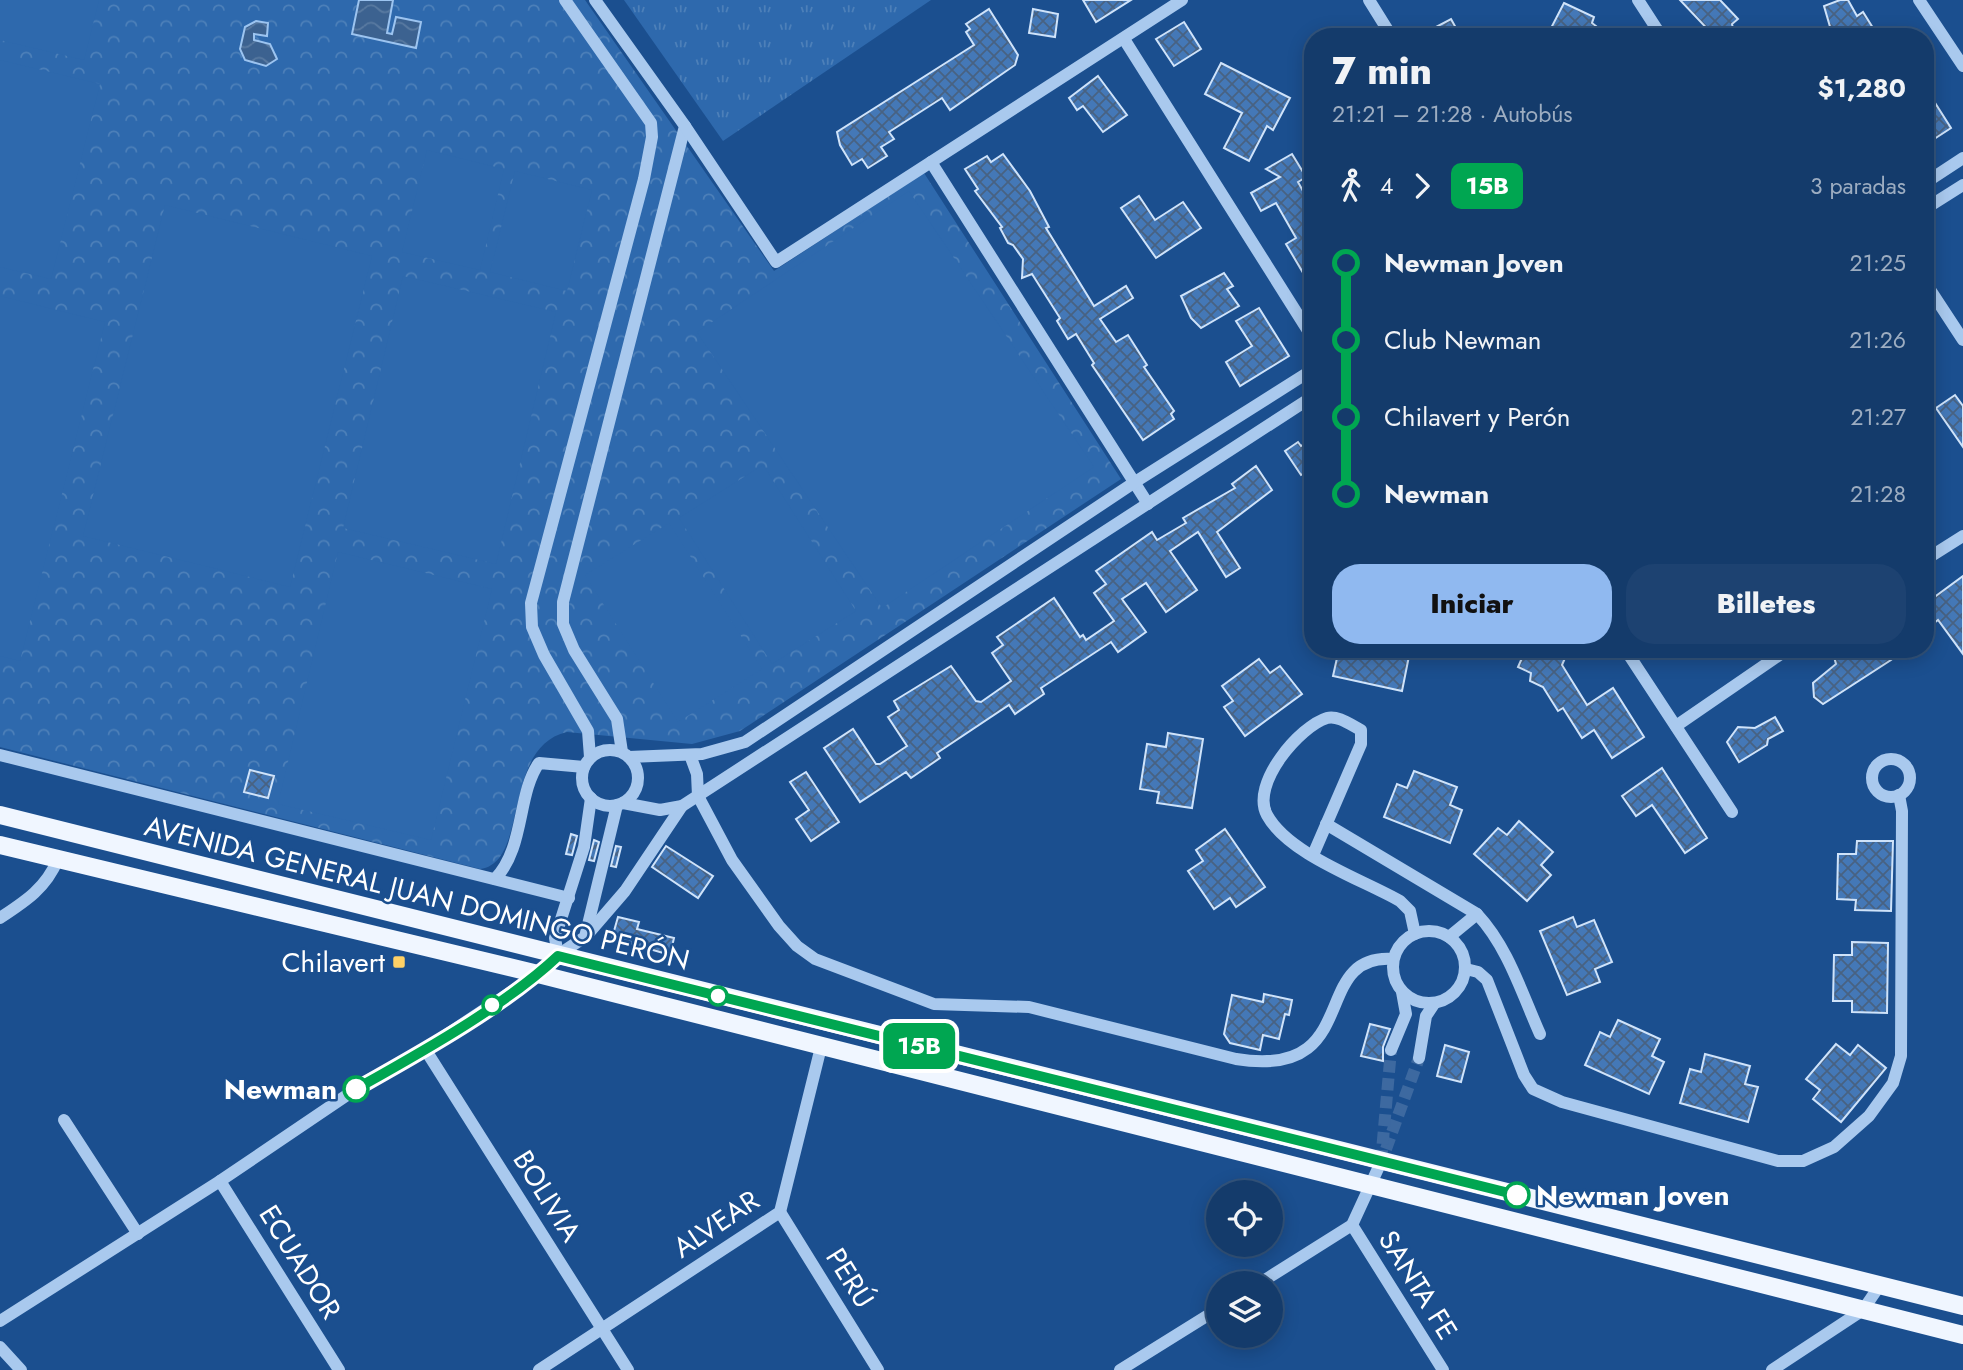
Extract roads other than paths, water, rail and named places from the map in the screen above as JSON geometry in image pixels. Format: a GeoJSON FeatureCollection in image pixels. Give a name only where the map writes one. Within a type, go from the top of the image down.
{"type":"FeatureCollection","features":[{"type":"Feature","properties":{"kind":"main road","name":"AVENIDA GENERAL JUAN DOMINGO PERÓN"},"geometry":{"type":"LineString","coordinates":[[0,815],[1963,1306]]}},
{"type":"Feature","properties":{"kind":"main road","name":"AVENIDA GENERAL JUAN DOMINGO PERÓN"},"geometry":{"type":"LineString","coordinates":[[0,845],[538,974],[1963,1335]]}},
{"type":"Feature","properties":{"kind":"street"},"geometry":{"type":"LineString","coordinates":[[565,0],[651,123],[652,137],[531,603],[532,627],[544,655],[588,731],[583,784],[591,798],[603,805],[620,804],[660,810],[682,806],[1304,402]]}},
{"type":"Feature","properties":{"kind":"street"},"geometry":{"type":"LineString","coordinates":[[595,0],[685,126],[776,262],[1182,0]]}},
{"type":"Feature","properties":{"kind":"street"},"geometry":{"type":"LineString","coordinates":[[1369,0],[1386,28]]}},
{"type":"Feature","properties":{"kind":"street"},"geometry":{"type":"LineString","coordinates":[[1638,0],[1656,28]]}},
{"type":"Feature","properties":{"kind":"street"},"geometry":{"type":"LineString","coordinates":[[1919,0],[1963,66]]}},
{"type":"Feature","properties":{"kind":"street"},"geometry":{"type":"LineString","coordinates":[[1124,39],[1304,324]]}},
{"type":"Feature","properties":{"kind":"street"},"geometry":{"type":"LineString","coordinates":[[585,937],[620,804],[636,790],[639,782],[635,764],[626,754],[617,719],[574,650],[563,624],[564,602],[685,126]]}},
{"type":"Feature","properties":{"kind":"street"},"geometry":{"type":"LineString","coordinates":[[1934,177],[1963,158]]}},
{"type":"Feature","properties":{"kind":"street"},"geometry":{"type":"LineString","coordinates":[[931,162],[1148,503]]}},
{"type":"Feature","properties":{"kind":"street"},"geometry":{"type":"LineString","coordinates":[[1934,203],[1963,185]]}},
{"type":"Feature","properties":{"kind":"street"},"geometry":{"type":"LineString","coordinates":[[1934,296],[1963,340]]}},
{"type":"Feature","properties":{"kind":"street"},"geometry":{"type":"LineString","coordinates":[[495,879],[504,870],[511,854],[539,763],[587,762],[606,750],[626,754],[690,755],[746,742],[1135,482],[1304,375]]}},
{"type":"Feature","properties":{"kind":"street"},"geometry":{"type":"LineString","coordinates":[[1934,554],[1963,536]]}},
{"type":"Feature","properties":{"kind":"street"},"geometry":{"type":"LineString","coordinates":[[1631,658],[1732,812]]}},
{"type":"Feature","properties":{"kind":"street"},"geometry":{"type":"LineString","coordinates":[[1676,726],[1775,658]]}},
{"type":"Feature","properties":{"kind":"street"},"geometry":{"type":"LineString","coordinates":[[1313,855],[1361,744],[1361,730],[1335,718],[1324,719],[1292,745],[1274,766],[1263,788],[1262,802],[1266,814],[1283,837],[1313,855],[1400,901],[1410,911],[1415,934]]}},
{"type":"Feature","properties":{"kind":"street"},"geometry":{"type":"LineString","coordinates":[[0,755],[569,898]]}},
{"type":"Feature","properties":{"kind":"street"},"geometry":{"type":"LineString","coordinates":[[690,755],[697,774],[698,796],[732,860],[767,911],[797,946],[815,959],[934,1004],[955,1007],[1029,1007],[1236,1059],[1272,1063],[1295,1057],[1320,1038],[1342,988],[1362,962],[1376,958],[1393,959]]}},
{"type":"Feature","properties":{"kind":"street"},"geometry":{"type":"LineString","coordinates":[[1466,969],[1478,972],[1487,980],[1524,1075],[1533,1089],[1562,1102],[1778,1161],[1803,1161],[1834,1147],[1869,1116],[1894,1083],[1901,1056],[1902,811],[1899,795]]}},
{"type":"Feature","properties":{"kind":"street"},"geometry":{"type":"LineString","coordinates":[[558,956],[555,938],[584,847],[591,798]]}},
{"type":"Feature","properties":{"kind":"street"},"geometry":{"type":"LineString","coordinates":[[0,1321],[538,974],[585,937],[625,891],[682,806]]}},
{"type":"Feature","properties":{"kind":"street"},"geometry":{"type":"LineString","coordinates":[[1326,824],[1477,914],[1491,929],[1504,952],[1540,1034]]}},
{"type":"Feature","properties":{"kind":"street"},"geometry":{"type":"LineString","coordinates":[[0,918],[30,898],[50,878],[58,859]]}},
{"type":"Feature","properties":{"kind":"street"},"geometry":{"type":"LineString","coordinates":[[1449,937],[1477,914]]}},
{"type":"Feature","properties":{"kind":"street"},"geometry":{"type":"LineString","coordinates":[[1391,1050],[1406,1014],[1402,992],[1392,971],[1393,959],[1405,940],[1415,934],[1438,932],[1459,946],[1466,969],[1456,992],[1434,1004],[1426,1016],[1419,1058]]}},
{"type":"Feature","properties":{"kind":"street"},"geometry":{"type":"LineString","coordinates":[[1402,992],[1422,1003],[1434,1004]]}},
{"type":"Feature","properties":{"kind":"street","name":"ALVEAR"},"geometry":{"type":"LineString","coordinates":[[539,1370],[780,1212],[821,1047]]}},
{"type":"Feature","properties":{"kind":"street","name":"BOLIVIA"},"geometry":{"type":"LineString","coordinates":[[425,1049],[628,1370]]}},
{"type":"Feature","properties":{"kind":"street"},"geometry":{"type":"LineString","coordinates":[[64,1120],[138,1234]]}},
{"type":"Feature","properties":{"kind":"street"},"geometry":{"type":"LineString","coordinates":[[1279,1271],[1352,1225],[1381,1162]]}},
{"type":"Feature","properties":{"kind":"street","name":"ECUADOR"},"geometry":{"type":"LineString","coordinates":[[220,1181],[339,1370]]}},
{"type":"Feature","properties":{"kind":"street","name":"PERÚ"},"geometry":{"type":"LineString","coordinates":[[780,1212],[878,1370]]}},
{"type":"Feature","properties":{"kind":"street","name":"SANTA FE"},"geometry":{"type":"LineString","coordinates":[[1352,1225],[1443,1370]]}},
{"type":"Feature","properties":{"kind":"street"},"geometry":{"type":"LineString","coordinates":[[1772,1370],[1863,1310],[1880,1285]]}},
{"type":"Feature","properties":{"kind":"street"},"geometry":{"type":"LineString","coordinates":[[1124,1369],[1206,1317]]}},
{"type":"Feature","properties":{"kind":"street"},"geometry":{"type":"LineString","coordinates":[[0,1347],[21,1370]]}},
{"type":"Feature","properties":{"kind":"water"},"geometry":{"type":"Polygon","coordinates":[[[359,0],[393,0],[387,33],[392,34],[396,17],[421,22],[416,48],[352,34],[359,0]]]}},
{"type":"Feature","properties":{"kind":"water"},"geometry":{"type":"Polygon","coordinates":[[[256,21],[268,23],[267,36],[254,34],[254,40],[270,44],[277,59],[266,66],[245,60],[240,49],[245,27],[256,21]]]}},
{"type":"Feature","properties":{"kind":"tunnel"},"geometry":{"type":"LineString","coordinates":[[1381,1162],[1391,1050]]}},
{"type":"Feature","properties":{"kind":"tunnel"},"geometry":{"type":"LineString","coordinates":[[1386,1149],[1419,1058]]}},
{"type":"Feature","properties":{"kind":"place","name":"Chilavert"},"geometry":{"type":"Point","coordinates":[399,962]}},
{"type":"Feature","properties":{"kind":"place","name":"Newman"},"geometry":{"type":"Point","coordinates":[356,1089]}},
{"type":"Feature","properties":{"kind":"place","name":"Newman Joven"},"geometry":{"type":"Point","coordinates":[1517,1195]}}]}
